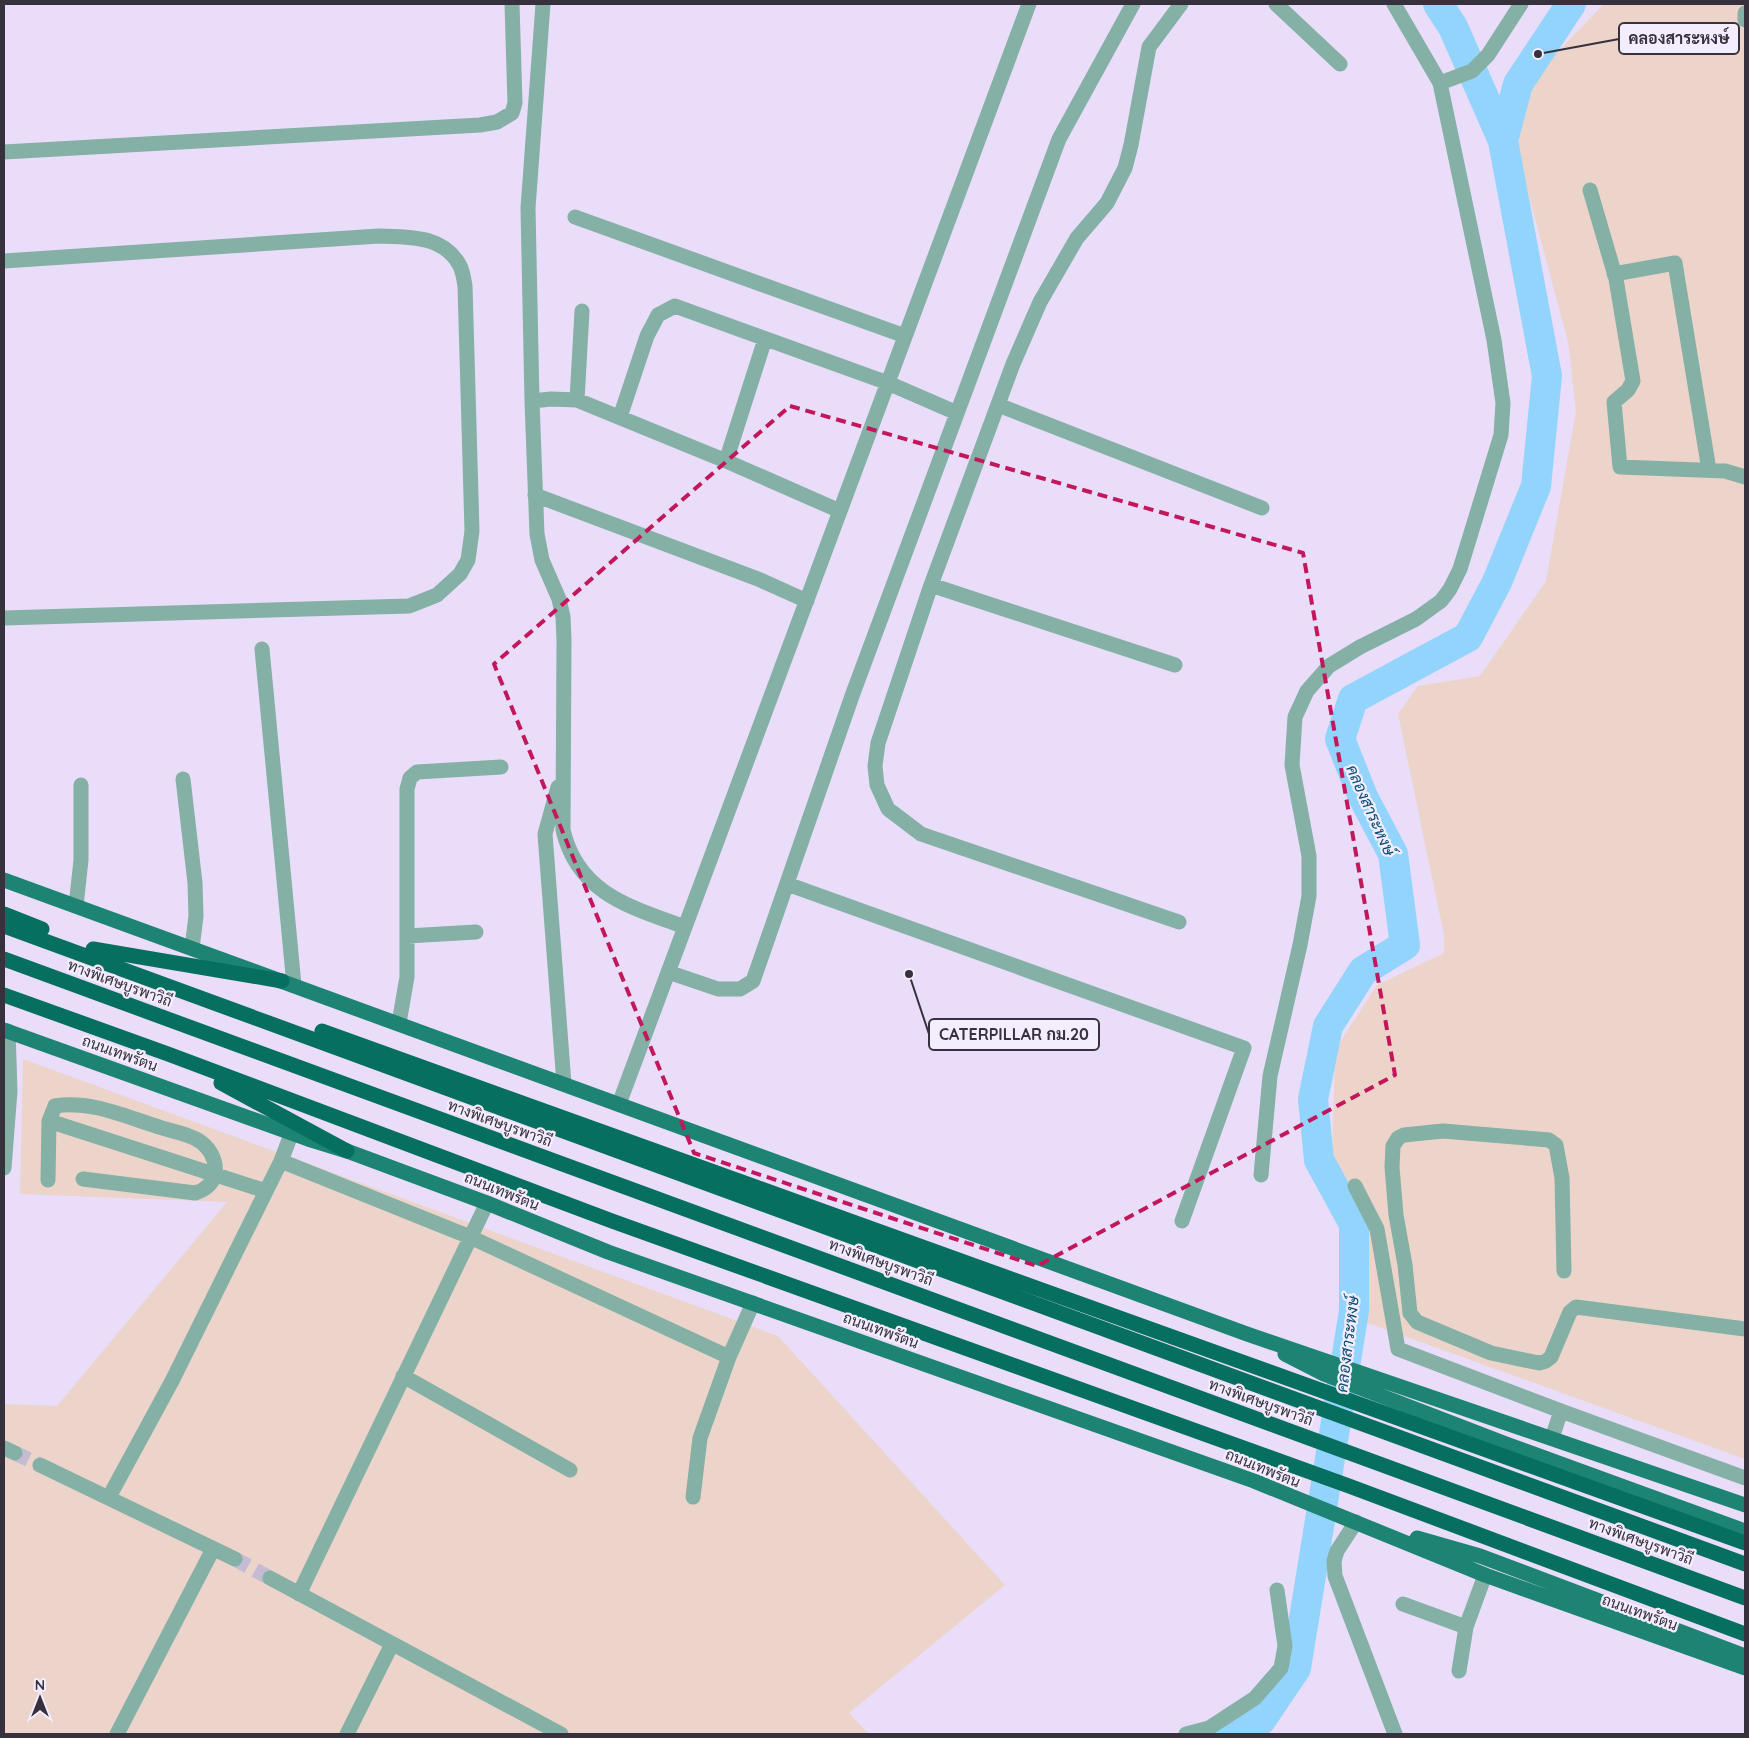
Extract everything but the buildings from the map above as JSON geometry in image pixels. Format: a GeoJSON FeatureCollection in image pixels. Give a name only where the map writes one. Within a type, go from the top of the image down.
{"type":"FeatureCollection","features":[{"type":"Feature","properties":{"kind":"highway"},"geometry":{"type":"LineString","coordinates":[[4,914],[93,949],[1745,1543]]}},
{"type":"Feature","properties":{"kind":"highway","name":"ทางพิเศษบูรพาวิถี"},"geometry":{"type":"LineString","coordinates":[[4,926],[1745,1564]]}},
{"type":"Feature","properties":{"kind":"highway"},"geometry":{"type":"LineString","coordinates":[[93,949],[288,983]]}},
{"type":"Feature","properties":{"kind":"highway","name":"ทางพิเศษบูรพาวิถี"},"geometry":{"type":"LineString","coordinates":[[4,959],[1745,1598]]}},
{"type":"Feature","properties":{"kind":"highway","name":"ถนนเทพรัตน"},"geometry":{"type":"LineString","coordinates":[[4,995],[168,1054],[602,1218],[1349,1486],[1745,1634]]}},
{"type":"Feature","properties":{"kind":"highway"},"geometry":{"type":"LineString","coordinates":[[168,1054],[347,1151]]}},
{"type":"Feature","properties":{"kind":"main road"},"geometry":{"type":"LineString","coordinates":[[4,880],[1247,1334],[1327,1368],[1552,1438],[1745,1506]]}},
{"type":"Feature","properties":{"kind":"main road","name":"ถนนเทพรัตน"},"geometry":{"type":"LineString","coordinates":[[6,1031],[308,1139],[347,1151],[487,1203],[608,1252],[1245,1478],[1486,1575],[1745,1668]]}},
{"type":"Feature","properties":{"kind":"main road"},"geometry":{"type":"LineString","coordinates":[[1360,1379],[1506,1444],[1745,1531]]}},
{"type":"Feature","properties":{"kind":"main road"},"geometry":{"type":"LineString","coordinates":[[1345,1518],[1480,1556],[1745,1656]]}},
{"type":"Feature","properties":{"kind":"street"},"geometry":{"type":"LineString","coordinates":[[4,152],[480,125],[497,122],[512,113],[515,103],[512,4]]}},
{"type":"Feature","properties":{"kind":"street"},"geometry":{"type":"LineString","coordinates":[[543,4],[528,208],[532,401],[537,534],[542,560],[559,599],[563,617],[563,830],[566,845],[588,880],[626,905],[685,926]]}},
{"type":"Feature","properties":{"kind":"street"},"geometry":{"type":"LineString","coordinates":[[619,1104],[1029,4]]}},
{"type":"Feature","properties":{"kind":"street"},"geometry":{"type":"LineString","coordinates":[[668,972],[718,989],[740,989],[753,980],[852,696],[1058,138],[1133,4]]}},
{"type":"Feature","properties":{"kind":"street"},"geometry":{"type":"LineString","coordinates":[[1179,922],[921,834],[888,809],[877,785],[875,766],[878,742],[931,585],[1013,364],[1040,302],[1077,238],[1107,203],[1125,168],[1131,146],[1149,47],[1181,4]]}},
{"type":"Feature","properties":{"kind":"street"},"geometry":{"type":"LineString","coordinates":[[1276,4],[1340,64]]}},
{"type":"Feature","properties":{"kind":"street"},"geometry":{"type":"LineString","coordinates":[[1261,1175],[1270,1076],[1300,945],[1309,896],[1309,856],[1292,764],[1295,717],[1307,691],[1329,666],[1360,647],[1416,619],[1441,601],[1450,589],[1460,569],[1501,435],[1503,403],[1494,340],[1440,82],[1394,4]]}},
{"type":"Feature","properties":{"kind":"street"},"geometry":{"type":"LineString","coordinates":[[1440,82],[1472,71],[1488,55],[1521,4]]}},
{"type":"Feature","properties":{"kind":"street"},"geometry":{"type":"LineString","coordinates":[[1745,13],[1745,20]]}},
{"type":"Feature","properties":{"kind":"street"},"geometry":{"type":"LineString","coordinates":[[1590,190],[1614,274],[1633,381],[1628,390],[1614,402],[1620,467],[1725,471],[1745,477]]}},
{"type":"Feature","properties":{"kind":"street"},"geometry":{"type":"LineString","coordinates":[[575,217],[905,336]]}},
{"type":"Feature","properties":{"kind":"street"},"geometry":{"type":"LineString","coordinates":[[4,261],[379,236],[420,238],[445,247],[460,266],[465,286],[472,531],[468,560],[460,574],[438,595],[409,606],[4,618]]}},
{"type":"Feature","properties":{"kind":"street"},"geometry":{"type":"LineString","coordinates":[[1614,274],[1675,263],[1709,470]]}},
{"type":"Feature","properties":{"kind":"street"},"geometry":{"type":"LineString","coordinates":[[620,417],[647,336],[658,315],[675,306],[888,383],[957,413]]}},
{"type":"Feature","properties":{"kind":"street"},"geometry":{"type":"LineString","coordinates":[[577,400],[582,310]]}},
{"type":"Feature","properties":{"kind":"street"},"geometry":{"type":"LineString","coordinates":[[726,461],[765,339]]}},
{"type":"Feature","properties":{"kind":"street"},"geometry":{"type":"LineString","coordinates":[[532,401],[551,399],[577,400],[726,461],[840,511]]}},
{"type":"Feature","properties":{"kind":"street"},"geometry":{"type":"LineString","coordinates":[[998,406],[1262,508]]}},
{"type":"Feature","properties":{"kind":"street"},"geometry":{"type":"LineString","coordinates":[[536,495],[758,579],[807,601]]}},
{"type":"Feature","properties":{"kind":"street"},"geometry":{"type":"LineString","coordinates":[[931,585],[1175,666]]}},
{"type":"Feature","properties":{"kind":"street"},"geometry":{"type":"LineString","coordinates":[[262,649],[288,983]]}},
{"type":"Feature","properties":{"kind":"street"},"geometry":{"type":"LineString","coordinates":[[398,1023],[407,977],[407,789],[410,778],[416,772],[501,767]]}},
{"type":"Feature","properties":{"kind":"street"},"geometry":{"type":"LineString","coordinates":[[563,768],[545,834],[564,1084]]}},
{"type":"Feature","properties":{"kind":"street"},"geometry":{"type":"LineString","coordinates":[[183,779],[195,883],[196,916],[192,948]]}},
{"type":"Feature","properties":{"kind":"street"},"geometry":{"type":"LineString","coordinates":[[76,906],[81,860],[80,785]]}},
{"type":"Feature","properties":{"kind":"street"},"geometry":{"type":"LineString","coordinates":[[787,884],[1244,1048],[1182,1221]]}},
{"type":"Feature","properties":{"kind":"street"},"geometry":{"type":"LineString","coordinates":[[407,936],[476,932]]}},
{"type":"Feature","properties":{"kind":"street"},"geometry":{"type":"LineString","coordinates":[[4,1168],[10,1091],[6,1031]]}},
{"type":"Feature","properties":{"kind":"street"},"geometry":{"type":"LineString","coordinates":[[48,1180],[49,1121],[56,1106],[80,1105],[104,1110],[196,1139],[213,1155],[215,1164],[215,1175],[210,1185],[195,1193],[83,1179]]}},
{"type":"Feature","properties":{"kind":"street"},"geometry":{"type":"LineString","coordinates":[[49,1121],[266,1191]]}},
{"type":"Feature","properties":{"kind":"street"},"geometry":{"type":"LineString","coordinates":[[1564,1271],[1562,1178],[1556,1145],[1549,1140],[1443,1131],[1404,1135],[1398,1138],[1393,1146],[1392,1167],[1396,1215],[1405,1265],[1410,1313],[1417,1322],[1491,1353],[1539,1363],[1551,1357],[1570,1312],[1576,1307],[1745,1329]]}},
{"type":"Feature","properties":{"kind":"street"},"geometry":{"type":"LineString","coordinates":[[109,1497],[172,1381],[282,1161],[292,1132]]}},
{"type":"Feature","properties":{"kind":"street"},"geometry":{"type":"LineString","coordinates":[[282,1161],[470,1237],[729,1357]]}},
{"type":"Feature","properties":{"kind":"street"},"geometry":{"type":"LineString","coordinates":[[1355,1186],[1377,1229],[1398,1348],[1561,1411],[1745,1478]]}},
{"type":"Feature","properties":{"kind":"street"},"geometry":{"type":"LineString","coordinates":[[299,1594],[487,1203]]}},
{"type":"Feature","properties":{"kind":"street"},"geometry":{"type":"LineString","coordinates":[[693,1497],[700,1438],[729,1357],[753,1304]]}},
{"type":"Feature","properties":{"kind":"street"},"geometry":{"type":"LineString","coordinates":[[403,1376],[570,1470]]}},
{"type":"Feature","properties":{"kind":"street"},"geometry":{"type":"LineString","coordinates":[[1552,1438],[1561,1411]]}},
{"type":"Feature","properties":{"kind":"street"},"geometry":{"type":"LineString","coordinates":[[40,1465],[235,1559]]}},
{"type":"Feature","properties":{"kind":"street"},"geometry":{"type":"LineString","coordinates":[[1345,1518],[1334,1561],[1335,1576],[1395,1734]]}},
{"type":"Feature","properties":{"kind":"street"},"geometry":{"type":"LineString","coordinates":[[117,1734],[213,1549]]}},
{"type":"Feature","properties":{"kind":"street"},"geometry":{"type":"LineString","coordinates":[[1459,1671],[1466,1627],[1486,1575]]}},
{"type":"Feature","properties":{"kind":"street"},"geometry":{"type":"LineString","coordinates":[[270,1578],[561,1734]]}},
{"type":"Feature","properties":{"kind":"street"},"geometry":{"type":"LineString","coordinates":[[1186,1734],[1208,1728],[1255,1698],[1281,1668],[1285,1646],[1277,1590]]}},
{"type":"Feature","properties":{"kind":"street"},"geometry":{"type":"LineString","coordinates":[[1403,1604],[1466,1627]]}},
{"type":"Feature","properties":{"kind":"street"},"geometry":{"type":"LineString","coordinates":[[347,1734],[392,1644]]}},
{"type":"Feature","properties":{"kind":"highlighted area"},"geometry":{"type":"Polygon","coordinates":[[[790,406],[1303,553],[1395,1075],[1037,1266],[694,1153],[494,664],[790,406]]]}},
{"type":"Feature","properties":{"kind":"shaded area"},"geometry":{"type":"Polygon","coordinates":[[[1604,4],[1745,4],[1745,1459],[1368,1323],[1364,1222],[1332,1164],[1335,1050],[1377,985],[1444,953],[1444,935],[1398,714],[1418,686],[1480,676],[1546,581],[1576,411],[1568,342],[1515,143],[1535,75],[1604,4]]]}},
{"type":"Feature","properties":{"kind":"shaded area"},"geometry":{"type":"Polygon","coordinates":[[[23,1059],[778,1336],[1005,1585],[849,1713],[869,1734],[4,1734],[4,1404],[57,1406],[227,1202],[20,1194],[23,1059]]]}},
{"type":"Feature","properties":{"kind":"waterway"},"geometry":{"type":"LineString","coordinates":[[1438,4],[1453,27],[1503,141]]}},
{"type":"Feature","properties":{"kind":"waterway","name":"คลองสาระหงษ์"},"geometry":{"type":"LineString","coordinates":[[1228,1734],[1261,1720],[1296,1668],[1354,1311],[1354,1224],[1319,1160],[1313,1099],[1328,1026],[1363,971],[1405,945],[1393,854],[1363,797],[1340,739],[1353,699],[1468,637],[1497,582],[1536,486],[1547,376],[1503,141],[1518,84],[1571,4]]}},
{"type":"Feature","properties":{"kind":"tunnel"},"geometry":{"type":"LineString","coordinates":[[15,1453],[40,1465]]}},
{"type":"Feature","properties":{"kind":"tunnel"},"geometry":{"type":"LineString","coordinates":[[235,1559],[270,1578]]}},
{"type":"Feature","properties":{"kind":"place","name":"คลองสาระหงษ์"},"geometry":{"type":"Point","coordinates":[1538,54]}},
{"type":"Feature","properties":{"kind":"place","name":"CATERPILLAR กม.20"},"geometry":{"type":"Point","coordinates":[909,974]}}]}
